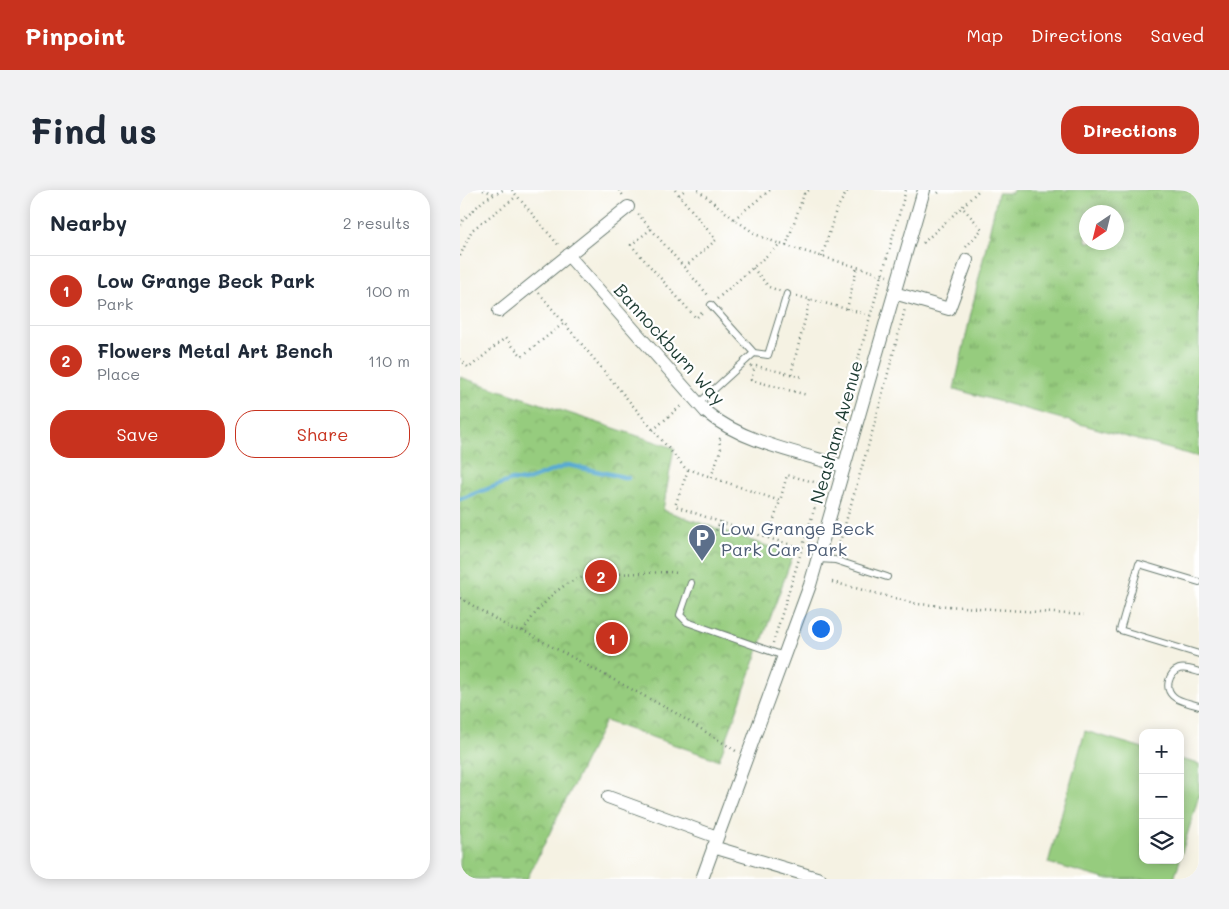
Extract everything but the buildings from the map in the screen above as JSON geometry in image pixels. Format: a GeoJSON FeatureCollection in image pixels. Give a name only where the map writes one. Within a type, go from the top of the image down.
{"type":"FeatureCollection","features":[{"type":"Feature","properties":{"kind":"street","name":"Neasham Avenue"},"geometry":{"type":"LineString","coordinates":[[702,879],[810,585],[924,190]]}},
{"type":"Feature","properties":{"kind":"street"},"geometry":{"type":"LineString","coordinates":[[499,311],[568,255],[632,209]]}},
{"type":"Feature","properties":{"kind":"street"},"geometry":{"type":"LineString","coordinates":[[894,294],[949,309],[966,254]]}},
{"type":"Feature","properties":{"kind":"street","name":"Bannockburn Way"},"geometry":{"type":"LineString","coordinates":[[568,255],[706,412],[726,427],[746,436],[844,466]]}},
{"type":"Feature","properties":{"kind":"street"},"geometry":{"type":"LineString","coordinates":[[608,797],[715,842],[820,879]]}},
{"type":"Feature","properties":{"kind":"lane"},"geometry":{"type":"LineString","coordinates":[[712,304],[754,353],[768,355],[787,294]]}},
{"type":"Feature","properties":{"kind":"lane"},"geometry":{"type":"LineString","coordinates":[[695,400],[754,353]]}},
{"type":"Feature","properties":{"kind":"lane"},"geometry":{"type":"LineString","coordinates":[[818,559],[835,560],[887,577]]}},
{"type":"Feature","properties":{"kind":"lane"},"geometry":{"type":"LineString","coordinates":[[1199,582],[1139,564],[1120,630],[1199,654]]}},
{"type":"Feature","properties":{"kind":"lane"},"geometry":{"type":"LineString","coordinates":[[691,583],[680,615],[687,622],[784,656]]}},
{"type":"Feature","properties":{"kind":"lane"},"geometry":{"type":"LineString","coordinates":[[1199,672],[1186,668],[1180,669],[1168,681],[1169,692],[1173,696],[1199,706]]}},
{"type":"Feature","properties":{"kind":"path"},"geometry":{"type":"LineString","coordinates":[[483,190],[495,194]]}},
{"type":"Feature","properties":{"kind":"path"},"geometry":{"type":"LineString","coordinates":[[460,225],[484,200],[503,190]]}},
{"type":"Feature","properties":{"kind":"path"},"geometry":{"type":"LineString","coordinates":[[512,190],[552,240],[568,255]]}},
{"type":"Feature","properties":{"kind":"path"},"geometry":{"type":"LineString","coordinates":[[675,190],[716,240],[684,267]]}},
{"type":"Feature","properties":{"kind":"path"},"geometry":{"type":"LineString","coordinates":[[679,195],[685,190]]}},
{"type":"Feature","properties":{"kind":"path"},"geometry":{"type":"LineString","coordinates":[[698,190],[757,235],[786,246],[898,279]]}},
{"type":"Feature","properties":{"kind":"path"},"geometry":{"type":"LineString","coordinates":[[734,219],[770,190]]}},
{"type":"Feature","properties":{"kind":"path"},"geometry":{"type":"LineString","coordinates":[[801,190],[804,194]]}},
{"type":"Feature","properties":{"kind":"path"},"geometry":{"type":"LineString","coordinates":[[786,246],[804,194],[809,190]]}},
{"type":"Feature","properties":{"kind":"path"},"geometry":{"type":"LineString","coordinates":[[822,257],[836,210],[848,190]]}},
{"type":"Feature","properties":{"kind":"path"},"geometry":{"type":"LineString","coordinates":[[771,651],[829,462],[906,190]]}},
{"type":"Feature","properties":{"kind":"path"},"geometry":{"type":"LineString","coordinates":[[926,234],[923,244],[979,190]]}},
{"type":"Feature","properties":{"kind":"path"},"geometry":{"type":"LineString","coordinates":[[937,197],[939,191]]}},
{"type":"Feature","properties":{"kind":"path"},"geometry":{"type":"LineString","coordinates":[[460,256],[472,230],[517,196]]}},
{"type":"Feature","properties":{"kind":"path"},"geometry":{"type":"LineString","coordinates":[[962,207],[982,229],[966,254]]}},
{"type":"Feature","properties":{"kind":"path"},"geometry":{"type":"LineString","coordinates":[[632,209],[684,267],[712,304]]}},
{"type":"Feature","properties":{"kind":"path"},"geometry":{"type":"LineString","coordinates":[[651,228],[631,245],[696,318],[780,244]]}},
{"type":"Feature","properties":{"kind":"path"},"geometry":{"type":"LineString","coordinates":[[847,309],[857,267]]}},
{"type":"Feature","properties":{"kind":"path"},"geometry":{"type":"LineString","coordinates":[[753,268],[769,287],[787,294],[870,315]]}},
{"type":"Feature","properties":{"kind":"path"},"geometry":{"type":"LineString","coordinates":[[532,284],[688,470],[780,501]]}},
{"type":"Feature","properties":{"kind":"path"},"geometry":{"type":"LineString","coordinates":[[835,560],[889,372],[908,297]]}},
{"type":"Feature","properties":{"kind":"path"},"geometry":{"type":"LineString","coordinates":[[791,374],[810,300]]}},
{"type":"Feature","properties":{"kind":"path"},"geometry":{"type":"LineString","coordinates":[[460,359],[468,368],[506,338],[522,356],[564,323]]}},
{"type":"Feature","properties":{"kind":"path"},"geometry":{"type":"LineString","coordinates":[[746,361],[754,369]]}},
{"type":"Feature","properties":{"kind":"path"},"geometry":{"type":"LineString","coordinates":[[802,377],[756,365],[751,380],[807,395]]}},
{"type":"Feature","properties":{"kind":"path"},"geometry":{"type":"LineString","coordinates":[[653,430],[695,400]]}},
{"type":"Feature","properties":{"kind":"path"},"geometry":{"type":"LineString","coordinates":[[711,477],[720,449],[720,440],[726,427]]}},
{"type":"Feature","properties":{"kind":"path"},"geometry":{"type":"LineString","coordinates":[[688,470],[675,506],[802,548]]}},
{"type":"Feature","properties":{"kind":"path"},"geometry":{"type":"LineString","coordinates":[[768,538],[787,475],[822,484]]}},
{"type":"Feature","properties":{"kind":"path"},"geometry":{"type":"LineString","coordinates":[[710,544],[720,522]]}},
{"type":"Feature","properties":{"kind":"path"},"geometry":{"type":"LineString","coordinates":[[523,631],[536,612],[554,593],[568,583],[588,576],[669,572],[678,574]]}},
{"type":"Feature","properties":{"kind":"path"},"geometry":{"type":"LineString","coordinates":[[832,582],[917,604],[1084,615]]}},
{"type":"Feature","properties":{"kind":"path"},"geometry":{"type":"LineString","coordinates":[[460,598],[512,629],[523,631],[674,712],[727,745],[746,760]]}},
{"type":"Feature","properties":{"kind":"green space"},"geometry":{"type":"Polygon","coordinates":[[[1013,190],[1199,190],[1199,457],[954,389],[998,193],[1012,193],[1013,190]]]}},
{"type":"Feature","properties":{"kind":"green space"},"geometry":{"type":"Polygon","coordinates":[[[460,377],[674,448],[663,510],[793,555],[719,760],[605,721],[527,879],[460,879],[460,377]]]}},
{"type":"Feature","properties":{"kind":"green space"},"geometry":{"type":"Polygon","coordinates":[[[1085,731],[1139,747],[1139,864],[1179,864],[1174,879],[1105,879],[1048,863],[1085,731]]]}},
{"type":"Feature","properties":{"kind":"green space"},"geometry":{"type":"Polygon","coordinates":[[[1184,760],[1199,764],[1199,795],[1184,846],[1184,760]]]}},
{"type":"Feature","properties":{"kind":"waterway"},"geometry":{"type":"LineString","coordinates":[[460,499],[512,480],[525,481],[568,465],[628,478]]}},
{"type":"Feature","properties":{"kind":"place","name":"Low Grange Beck Park Car Park"},"geometry":{"type":"Point","coordinates":[702,562]}},
{"type":"Feature","properties":{"kind":"place","name":"Flowers Metal Art Bench"},"geometry":{"type":"Point","coordinates":[601,576]}},
{"type":"Feature","properties":{"kind":"place","name":"Low Grange Beck Park"},"geometry":{"type":"Point","coordinates":[612,638]}}]}
